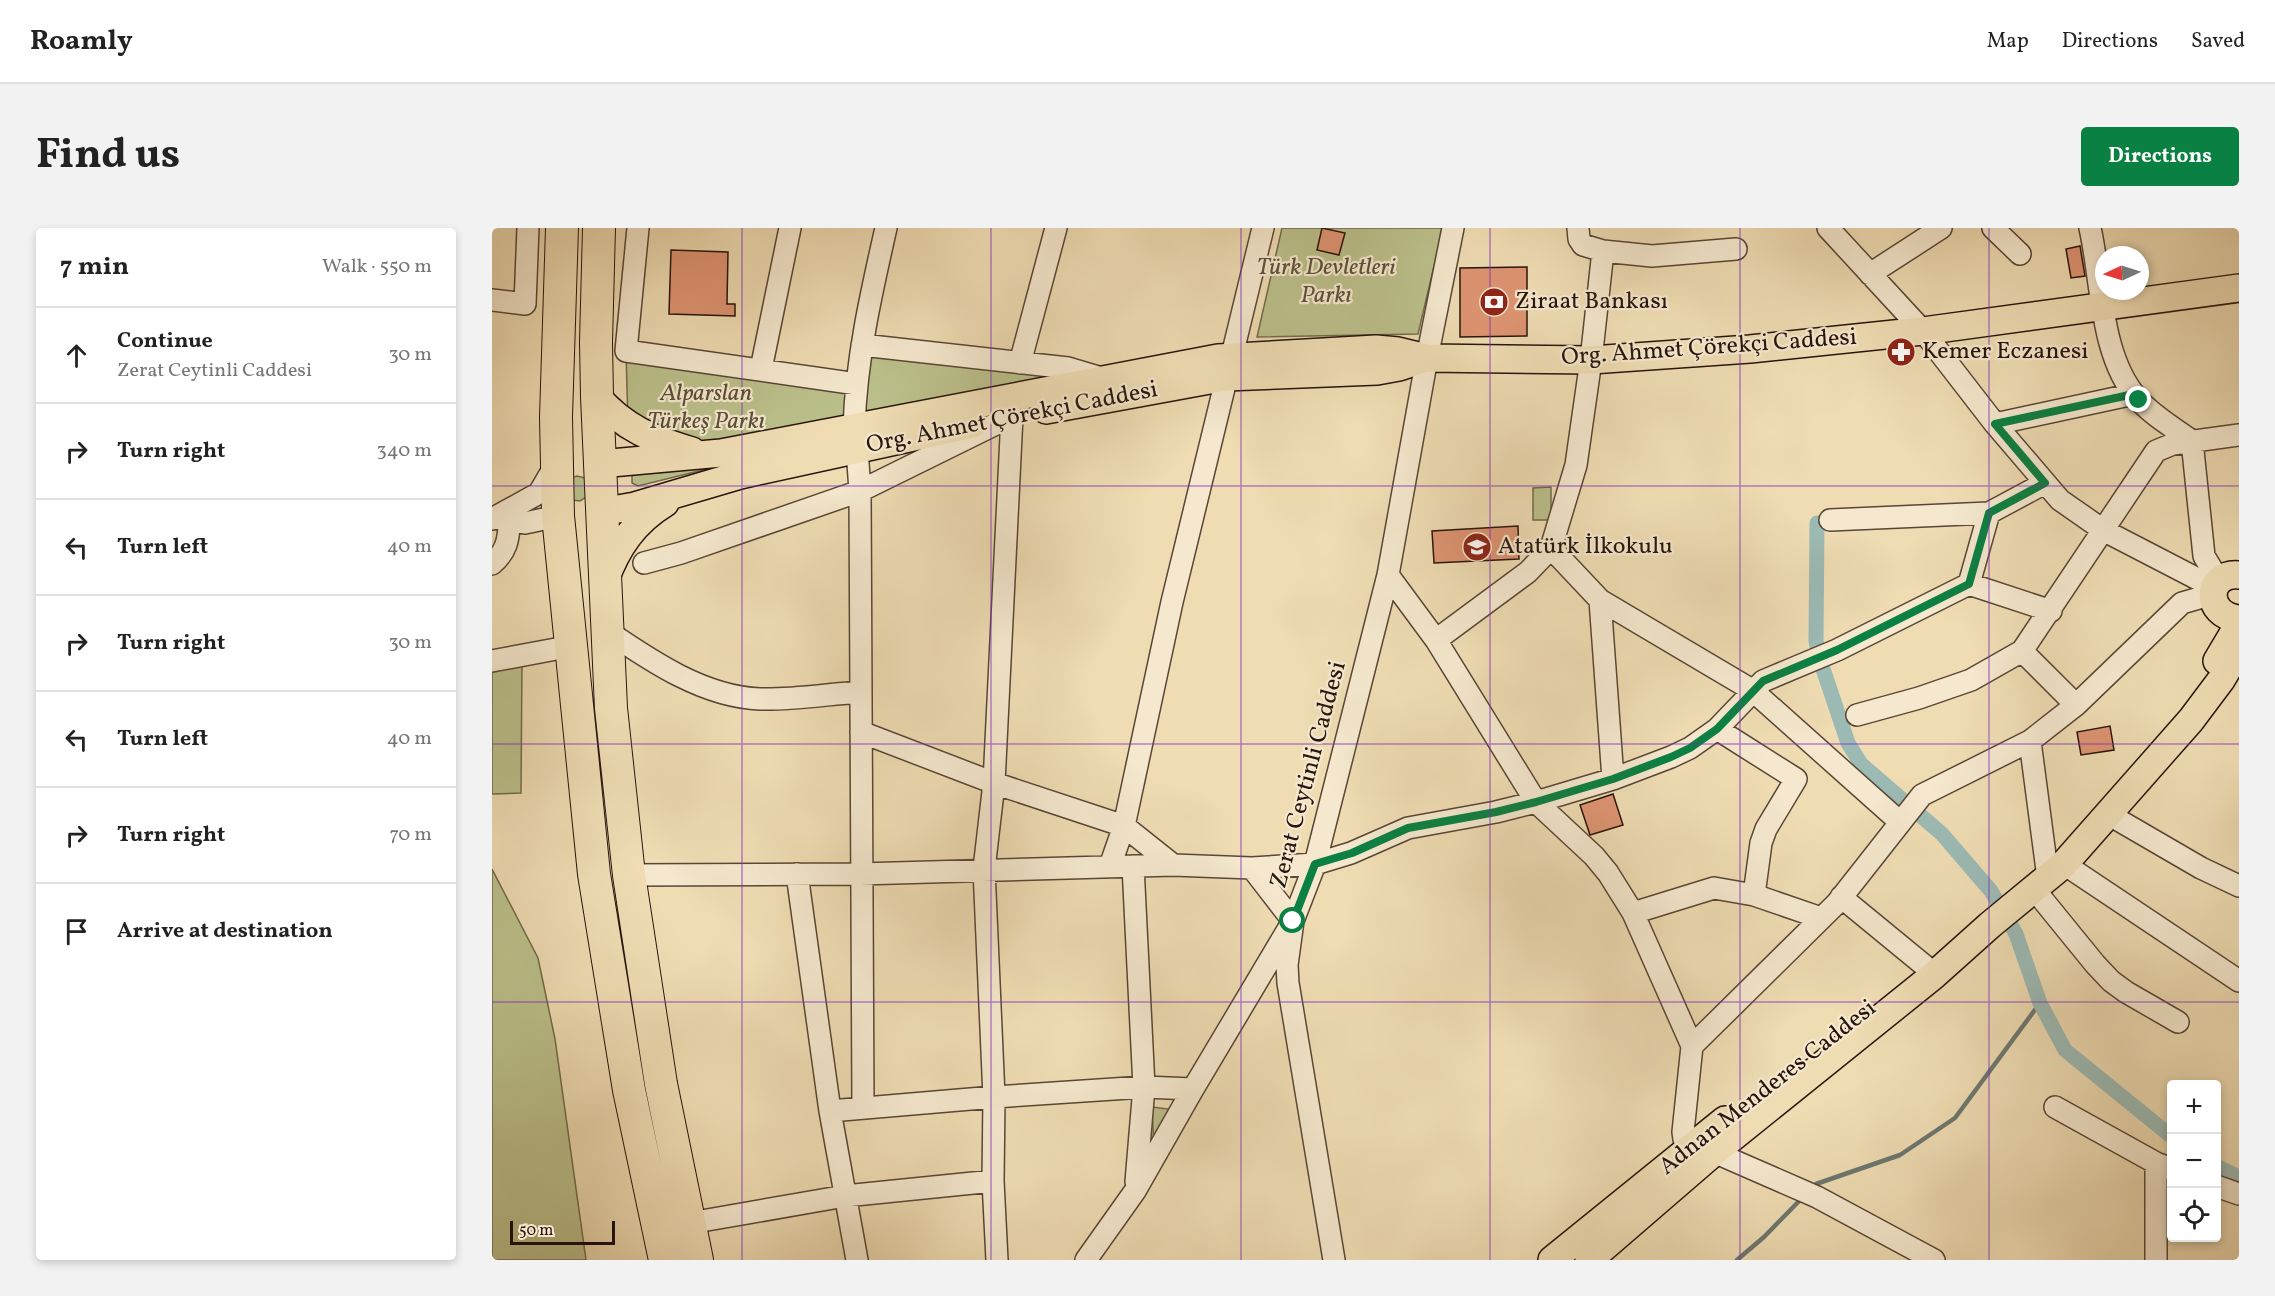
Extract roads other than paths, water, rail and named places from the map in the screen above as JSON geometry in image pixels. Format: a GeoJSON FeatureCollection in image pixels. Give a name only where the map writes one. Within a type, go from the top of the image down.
{"type":"FeatureCollection","features":[{"type":"Feature","properties":{"kind":"highway"},"geometry":{"type":"LineString","coordinates":[[562,228],[556,468],[558,516],[594,874],[629,1090],[665,1260]]}},
{"type":"Feature","properties":{"kind":"highway"},"geometry":{"type":"LineString","coordinates":[[599,228],[597,397],[610,708],[629,875],[661,1084],[697,1260]]}},
{"type":"Feature","properties":{"kind":"highway"},"geometry":{"type":"LineString","coordinates":[[556,468],[600,464]]}},
{"type":"Feature","properties":{"kind":"highway"},"geometry":{"type":"LineString","coordinates":[[558,516],[601,512]]}},
{"type":"Feature","properties":{"kind":"main road","name":"Org. Ahmet Çörekçi Caddesi"},"geometry":{"type":"LineString","coordinates":[[601,512],[636,506],[855,438],[1228,367],[1376,349],[1398,351],[1427,358],[1592,360],[1750,349],[1923,331],[2239,288]]}},
{"type":"Feature","properties":{"kind":"main road","name":"Org. Ahmet Çörekçi Caddesi"},"geometry":{"type":"LineString","coordinates":[[600,464],[855,438],[1012,416],[1106,389]]}},
{"type":"Feature","properties":{"kind":"main road","name":"Org. Ahmet Çörekçi Caddesi"},"geometry":{"type":"LineString","coordinates":[[597,397],[607,409],[628,426],[663,442],[705,455]]}},
{"type":"Feature","properties":{"kind":"main road"},"geometry":{"type":"LineString","coordinates":[[605,581],[618,551],[640,521],[664,504],[701,486]]}},
{"type":"Feature","properties":{"kind":"main road"},"geometry":{"type":"LineString","coordinates":[[2214,579],[2216,609],[2236,628]]}},
{"type":"Feature","properties":{"kind":"main road","name":"Adnan Menderes Caddesi"},"geometry":{"type":"LineString","coordinates":[[1552,1260],[1933,976],[2041,883],[2108,814],[2191,720],[2221,680],[2236,628]]}},
{"type":"Feature","properties":{"kind":"main road","name":"Adnan Menderes Caddesi"},"geometry":{"type":"LineString","coordinates":[[1589,1260],[1703,1149],[1925,966],[1990,925]]}},
{"type":"Feature","properties":{"kind":"street"},"geometry":{"type":"LineString","coordinates":[[492,300],[525,304],[528,228]]}},
{"type":"Feature","properties":{"kind":"street"},"geometry":{"type":"LineString","coordinates":[[638,228],[626,351],[857,384]]}},
{"type":"Feature","properties":{"kind":"street"},"geometry":{"type":"LineString","coordinates":[[761,369],[790,228]]}},
{"type":"Feature","properties":{"kind":"street"},"geometry":{"type":"LineString","coordinates":[[863,1108],[860,874],[860,491],[855,438],[857,384],[862,345],[886,228]]}},
{"type":"Feature","properties":{"kind":"street"},"geometry":{"type":"LineString","coordinates":[[1020,363],[1056,228]]}},
{"type":"Feature","properties":{"kind":"street"},"geometry":{"type":"LineString","coordinates":[[1110,866],[1124,826],[1172,602],[1263,228]]}},
{"type":"Feature","properties":{"kind":"street","name":"Zerat Ceytinli Caddesi"},"geometry":{"type":"LineString","coordinates":[[1086,1260],[1135,1191],[1293,921],[1315,864],[1388,575],[1453,228]]}},
{"type":"Feature","properties":{"kind":"street"},"geometry":{"type":"LineString","coordinates":[[1578,228],[1579,239],[1583,245],[1604,251],[1652,256],[1736,249]]}},
{"type":"Feature","properties":{"kind":"street"},"geometry":{"type":"LineString","coordinates":[[1828,228],[1923,331],[1995,424],[2045,483],[2068,506],[2103,530],[2214,579]]}},
{"type":"Feature","properties":{"kind":"street"},"geometry":{"type":"LineString","coordinates":[[1870,274],[1941,228]]}},
{"type":"Feature","properties":{"kind":"street"},"geometry":{"type":"LineString","coordinates":[[1993,228],[2020,254]]}},
{"type":"Feature","properties":{"kind":"street"},"geometry":{"type":"LineString","coordinates":[[2090,228],[2114,355],[2122,376],[2134,394],[2157,417],[2192,441],[2214,579]]}},
{"type":"Feature","properties":{"kind":"street"},"geometry":{"type":"LineString","coordinates":[[1436,640],[1528,572],[1551,548],[1575,474],[1592,360],[1604,251]]}},
{"type":"Feature","properties":{"kind":"street"},"geometry":{"type":"LineString","coordinates":[[862,345],[1080,370],[1106,389]]}},
{"type":"Feature","properties":{"kind":"street"},"geometry":{"type":"LineString","coordinates":[[1995,424],[2134,394]]}},
{"type":"Feature","properties":{"kind":"street"},"geometry":{"type":"LineString","coordinates":[[644,563],[681,553],[860,491],[1012,416],[994,783],[984,869],[994,1097],[993,1181],[997,1260]]}},
{"type":"Feature","properties":{"kind":"street"},"geometry":{"type":"LineString","coordinates":[[1857,715],[1919,698],[1971,680],[2022,651],[2156,452],[2164,447],[2237,433]]}},
{"type":"Feature","properties":{"kind":"street"},"geometry":{"type":"LineString","coordinates":[[499,520],[538,493],[553,469],[556,468]]}},
{"type":"Feature","properties":{"kind":"street"},"geometry":{"type":"LineString","coordinates":[[1830,520],[1989,513],[2045,483]]}},
{"type":"Feature","properties":{"kind":"street"},"geometry":{"type":"LineString","coordinates":[[1969,584],[1989,513]]}},
{"type":"Feature","properties":{"kind":"street"},"geometry":{"type":"LineString","coordinates":[[499,520],[525,523],[558,516]]}},
{"type":"Feature","properties":{"kind":"street"},"geometry":{"type":"LineString","coordinates":[[492,564],[501,557],[509,540],[499,520]]}},
{"type":"Feature","properties":{"kind":"street"},"geometry":{"type":"LineString","coordinates":[[1551,548],[1600,600],[1752,690],[1900,822]]}},
{"type":"Feature","properties":{"kind":"street"},"geometry":{"type":"LineString","coordinates":[[1388,575],[1436,640],[1536,802],[1594,856],[1608,873],[1633,913],[1692,1046],[1684,1139],[1817,1197],[1934,1260]]}},
{"type":"Feature","properties":{"kind":"street"},"geometry":{"type":"LineString","coordinates":[[1692,1046],[1841,897],[1922,795],[2030,741],[2076,705],[2185,601],[2214,579]]}},
{"type":"Feature","properties":{"kind":"street"},"geometry":{"type":"LineString","coordinates":[[629,875],[860,874],[1173,865],[1252,868],[1315,864],[1352,853],[1408,828],[1496,812],[1536,802],[1613,779],[1690,748],[1717,729],[1752,690],[1769,678],[1818,657],[1969,584],[2051,611]]}},
{"type":"Feature","properties":{"kind":"street"},"geometry":{"type":"LineString","coordinates":[[1600,600],[1613,779]]}},
{"type":"Feature","properties":{"kind":"street"},"geometry":{"type":"LineString","coordinates":[[607,631],[634,650],[694,683],[728,694],[760,699],[861,692]]}},
{"type":"Feature","properties":{"kind":"street"},"geometry":{"type":"LineString","coordinates":[[492,661],[572,646]]}},
{"type":"Feature","properties":{"kind":"street"},"geometry":{"type":"LineString","coordinates":[[2022,651],[2076,705]]}},
{"type":"Feature","properties":{"kind":"street"},"geometry":{"type":"LineString","coordinates":[[1717,729],[1796,779],[1766,829],[1757,861],[1754,895]]}},
{"type":"Feature","properties":{"kind":"street"},"geometry":{"type":"LineString","coordinates":[[861,732],[994,783],[1124,826],[1173,865]]}},
{"type":"Feature","properties":{"kind":"street"},"geometry":{"type":"LineString","coordinates":[[2030,741],[2041,883],[2095,964],[2111,981],[2178,1022]]}},
{"type":"Feature","properties":{"kind":"street"},"geometry":{"type":"LineString","coordinates":[[2108,814],[2201,868],[2239,886]]}},
{"type":"Feature","properties":{"kind":"street"},"geometry":{"type":"LineString","coordinates":[[1133,866],[1144,1087],[1135,1191]]}},
{"type":"Feature","properties":{"kind":"street"},"geometry":{"type":"LineString","coordinates":[[1252,868],[1293,921],[1287,965],[1288,983],[1334,1260]]}},
{"type":"Feature","properties":{"kind":"street"},"geometry":{"type":"LineString","coordinates":[[797,874],[830,1111],[857,1260]]}},
{"type":"Feature","properties":{"kind":"street"},"geometry":{"type":"LineString","coordinates":[[2041,883],[2239,981]]}},
{"type":"Feature","properties":{"kind":"street"},"geometry":{"type":"LineString","coordinates":[[1633,913],[1714,888],[1754,895],[1821,918]]}},
{"type":"Feature","properties":{"kind":"street"},"geometry":{"type":"LineString","coordinates":[[1841,897],[1925,966]]}},
{"type":"Feature","properties":{"kind":"street"},"geometry":{"type":"LineString","coordinates":[[830,1111],[1144,1087],[1193,1089]]}},
{"type":"Feature","properties":{"kind":"street"},"geometry":{"type":"LineString","coordinates":[[2055,1107],[2164,1166],[2156,1260]]}},
{"type":"Feature","properties":{"kind":"street"},"geometry":{"type":"LineString","coordinates":[[690,1223],[845,1196],[993,1181]]}},
{"type":"Feature","properties":{"kind":"street"},"geometry":{"type":"LineString","coordinates":[[2221,1187],[2239,1194]]}},
{"type":"Feature","properties":{"kind":"waterway"},"geometry":{"type":"LineString","coordinates":[[1817,523],[1816,641],[1820,660],[1848,743],[1861,764],[1942,834],[1991,891],[2016,934],[2040,1003],[2065,1050],[2168,1134]]}},
{"type":"Feature","properties":{"kind":"waterway"},"geometry":{"type":"LineString","coordinates":[[1811,1189],[1816,1184],[1900,1155],[1955,1118],[2040,1003]]}},
{"type":"Feature","properties":{"kind":"waterway"},"geometry":{"type":"LineString","coordinates":[[2221,1168],[2239,1177]]}},
{"type":"Feature","properties":{"kind":"waterway"},"geometry":{"type":"LineString","coordinates":[[1737,1260],[1764,1237],[1803,1197]]}},
{"type":"Feature","properties":{"kind":"place","name":"Ziraat Bankası"},"geometry":{"type":"Point","coordinates":[1494,302]}},
{"type":"Feature","properties":{"kind":"place","name":"Kemer Eczanesi"},"geometry":{"type":"Point","coordinates":[1901,352]}},
{"type":"Feature","properties":{"kind":"place","name":"Atatürk İlkokulu"},"geometry":{"type":"Point","coordinates":[1477,547]}},
{"type":"Feature","properties":{"kind":"park label","name":"Türk Devletleri Parkı"},"geometry":{"type":"Point","coordinates":[1326,282]}},
{"type":"Feature","properties":{"kind":"park label","name":"Alparslan Türkeş Parkı"},"geometry":{"type":"Point","coordinates":[706,408]}}]}
